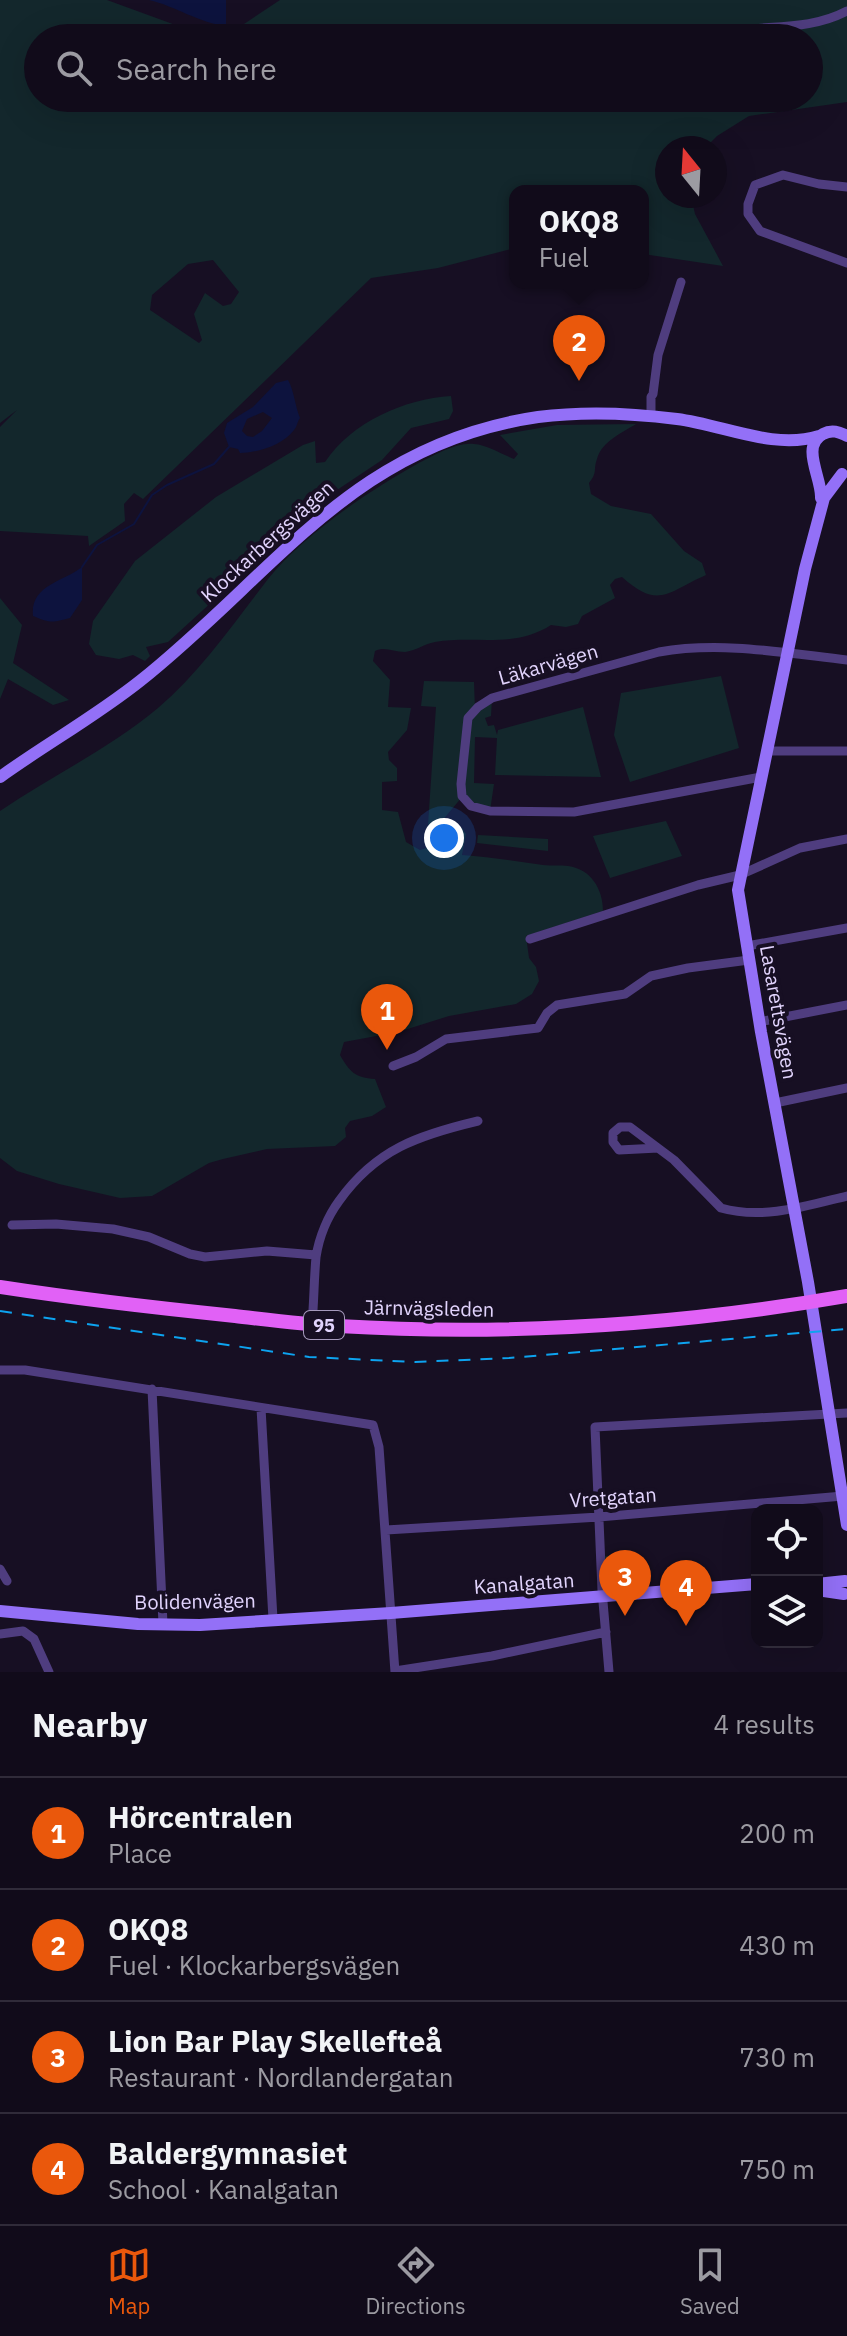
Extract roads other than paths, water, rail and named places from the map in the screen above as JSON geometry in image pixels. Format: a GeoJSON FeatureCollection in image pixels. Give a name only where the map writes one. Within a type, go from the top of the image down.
{"type":"FeatureCollection","features":[{"type":"Feature","properties":{"kind":"main road","name":"Klockarbergsvägen"},"geometry":{"type":"LineString","coordinates":[[0,777],[140,681],[192,637],[312,524],[361,485],[410,457],[459,437],[493,427],[567,414],[603,413],[691,422],[787,442],[831,431],[847,436]]}},
{"type":"Feature","properties":{"kind":"main road"},"geometry":{"type":"LineString","coordinates":[[819,436],[812,446],[814,464],[824,473],[845,472]]}},
{"type":"Feature","properties":{"kind":"main road","name":"Klockarbergsvägen"},"geometry":{"type":"LineString","coordinates":[[787,442],[814,464]]}},
{"type":"Feature","properties":{"kind":"main road","name":"Lasarettsvägen"},"geometry":{"type":"LineString","coordinates":[[814,464],[822,487],[820,509],[738,890],[847,1525]]}},
{"type":"Feature","properties":{"kind":"main road","name":"Lasarettsvägen"},"geometry":{"type":"LineString","coordinates":[[820,509],[829,489],[845,472]]}},
{"type":"Feature","properties":{"kind":"main road","name":"Järnvägsleden"},"geometry":{"type":"LineString","coordinates":[[0,1287],[101,1302],[312,1324],[493,1329],[724,1315],[810,1301]]}},
{"type":"Feature","properties":{"kind":"main road","name":"95"},"geometry":{"type":"LineString","coordinates":[[810,1301],[847,1296]]}},
{"type":"Feature","properties":{"kind":"main road","name":"Kanalgatan"},"geometry":{"type":"LineString","coordinates":[[391,1613],[751,1585]]}},
{"type":"Feature","properties":{"kind":"main road"},"geometry":{"type":"LineString","coordinates":[[823,1586],[846,1592]]}},
{"type":"Feature","properties":{"kind":"main road"},"geometry":{"type":"LineString","coordinates":[[823,1590],[846,1592]]}},
{"type":"Feature","properties":{"kind":"main road","name":"Bolidenvägen"},"geometry":{"type":"LineString","coordinates":[[0,1611],[200,1625],[391,1613]]}},
{"type":"Feature","properties":{"kind":"street"},"geometry":{"type":"LineString","coordinates":[[811,24],[847,11]]}},
{"type":"Feature","properties":{"kind":"street"},"geometry":{"type":"LineString","coordinates":[[847,187],[783,175],[755,185],[748,204],[748,214],[760,231],[847,263]]}},
{"type":"Feature","properties":{"kind":"street"},"geometry":{"type":"LineString","coordinates":[[651,417],[658,355],[681,282]]}},
{"type":"Feature","properties":{"kind":"street","name":"Läkarvägen"},"geometry":{"type":"LineString","coordinates":[[761,777],[590,809],[549,813],[490,811],[471,806],[462,796],[461,784],[468,718],[492,698],[686,647],[788,653]]}},
{"type":"Feature","properties":{"kind":"street"},"geometry":{"type":"LineString","coordinates":[[788,653],[847,660]]}},
{"type":"Feature","properties":{"kind":"street"},"geometry":{"type":"LineString","coordinates":[[766,751],[847,751]]}},
{"type":"Feature","properties":{"kind":"street"},"geometry":{"type":"LineString","coordinates":[[530,939],[698,885],[740,875],[800,848],[847,839]]}},
{"type":"Feature","properties":{"kind":"street"},"geometry":{"type":"LineString","coordinates":[[393,1066],[416,1057],[446,1039],[538,1028],[547,1013],[557,1005],[620,996],[651,976],[847,928]]}},
{"type":"Feature","properties":{"kind":"street"},"geometry":{"type":"LineString","coordinates":[[759,1022],[847,1005]]}},
{"type":"Feature","properties":{"kind":"street"},"geometry":{"type":"LineString","coordinates":[[775,1103],[847,1088]]}},
{"type":"Feature","properties":{"kind":"street"},"geometry":{"type":"LineString","coordinates":[[312,1324],[316,1255],[330,1214],[361,1172],[378,1157],[422,1136],[478,1121]]}},
{"type":"Feature","properties":{"kind":"street"},"geometry":{"type":"LineString","coordinates":[[658,1148],[619,1150],[613,1142],[613,1133],[620,1127],[630,1127],[658,1148],[674,1160],[721,1208],[763,1213],[795,1209],[847,1196]]}},
{"type":"Feature","properties":{"kind":"street"},"geometry":{"type":"LineString","coordinates":[[12,1225],[56,1224],[113,1229],[149,1237],[205,1257],[267,1251],[316,1255]]}},
{"type":"Feature","properties":{"kind":"street"},"geometry":{"type":"LineString","coordinates":[[0,1370],[25,1370],[373,1425],[379,1447],[395,1671],[492,1656],[606,1632]]}},
{"type":"Feature","properties":{"kind":"street"},"geometry":{"type":"LineString","coordinates":[[152,1389],[163,1624]]}},
{"type":"Feature","properties":{"kind":"street"},"geometry":{"type":"LineString","coordinates":[[261,1408],[273,1619]]}},
{"type":"Feature","properties":{"kind":"street"},"geometry":{"type":"LineString","coordinates":[[609,1672],[595,1427],[847,1413]]}},
{"type":"Feature","properties":{"kind":"street","name":"Vretgatan"},"geometry":{"type":"LineString","coordinates":[[386,1530],[599,1517],[843,1496]]}},
{"type":"Feature","properties":{"kind":"street"},"geometry":{"type":"LineString","coordinates":[[0,1569],[7,1581]]}},
{"type":"Feature","properties":{"kind":"street"},"geometry":{"type":"LineString","coordinates":[[0,1634],[23,1631],[34,1639],[49,1672]]}},
{"type":"Feature","properties":{"kind":"waterway"},"geometry":{"type":"LineString","coordinates":[[82,567],[97,545],[134,524],[152,495],[214,464],[229,447]]}},
{"type":"Feature","properties":{"kind":"railway"},"geometry":{"type":"LineString","coordinates":[[0,1311],[309,1357],[415,1362],[509,1358],[847,1329]]}},
{"type":"Feature","properties":{"kind":"place","name":"OKQ8"},"geometry":{"type":"Point","coordinates":[579,381]}},
{"type":"Feature","properties":{"kind":"place","name":"Hörcentralen"},"geometry":{"type":"Point","coordinates":[387,1050]}},
{"type":"Feature","properties":{"kind":"place","name":"Lion Bar Play Skellefteå"},"geometry":{"type":"Point","coordinates":[625,1616]}},
{"type":"Feature","properties":{"kind":"place","name":"Baldergymnasiet"},"geometry":{"type":"Point","coordinates":[686,1626]}}]}
